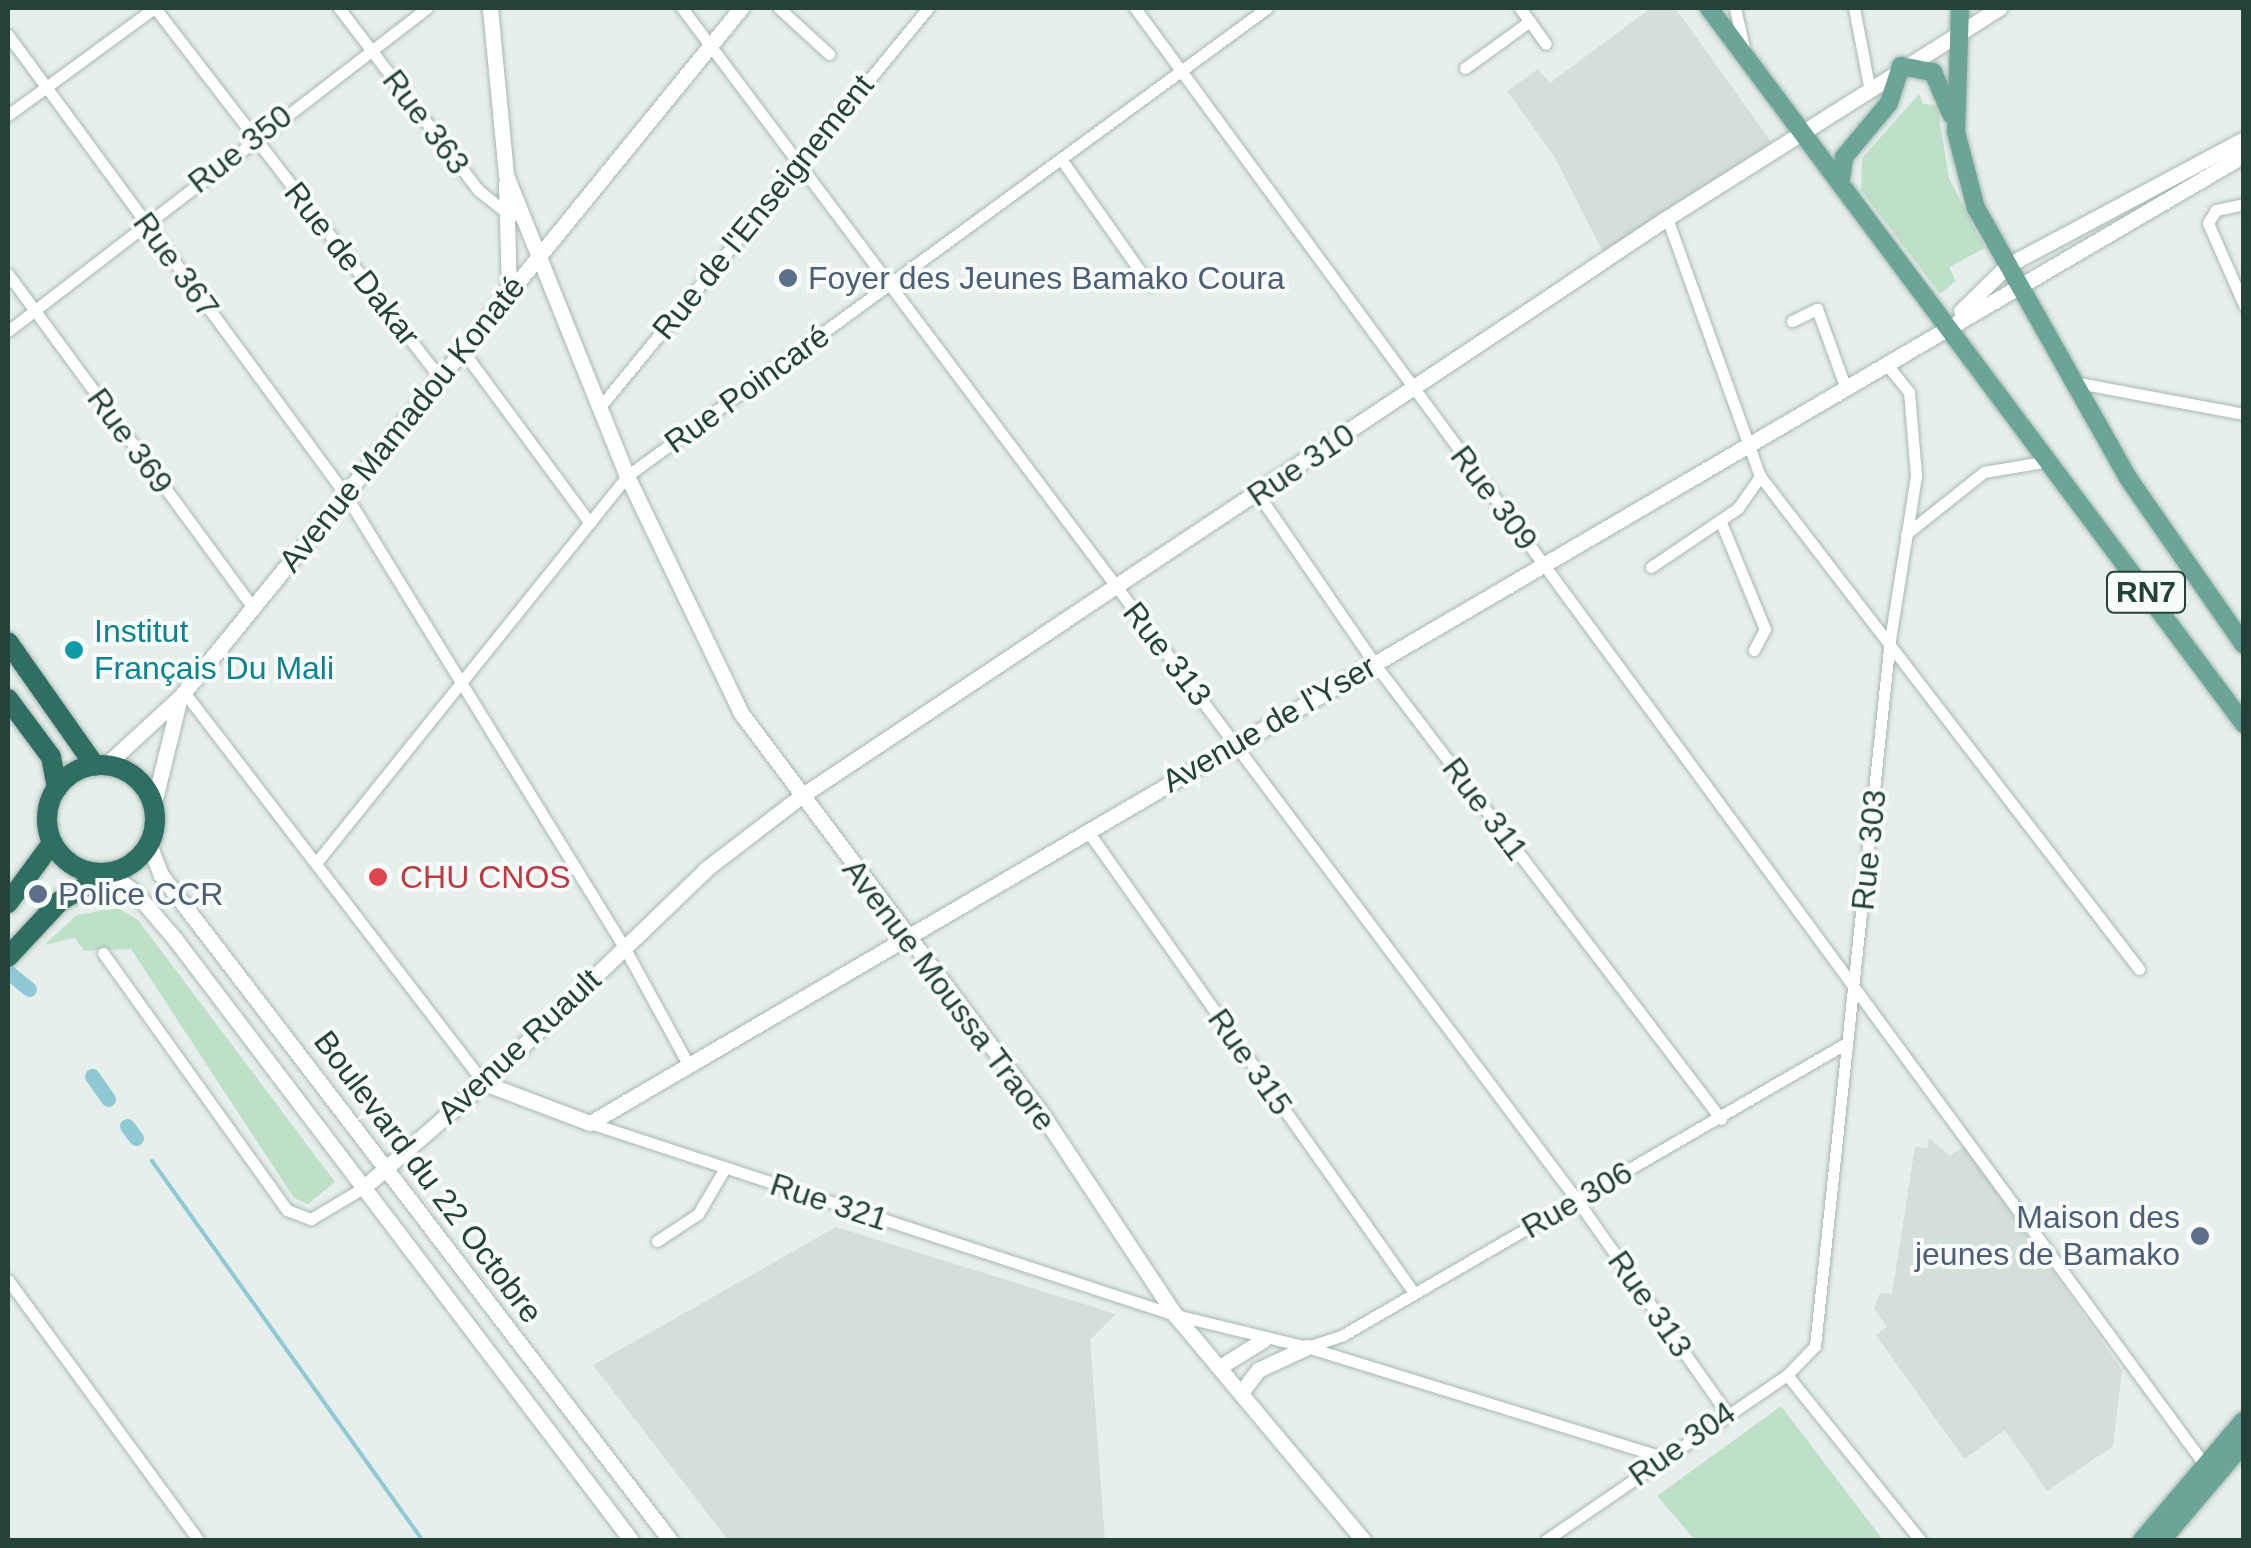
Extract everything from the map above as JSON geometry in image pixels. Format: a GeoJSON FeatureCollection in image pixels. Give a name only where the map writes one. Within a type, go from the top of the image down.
{"type":"FeatureCollection","features":[{"type":"Feature","properties":{"kind":"highway"},"geometry":{"type":"LineString","coordinates":[[8,642],[101,766],[139,781],[153,807],[149,844],[132,864],[60,900],[8,957]]}},
{"type":"Feature","properties":{"kind":"highway"},"geometry":{"type":"LineString","coordinates":[[8,699],[51,757],[57,788],[47,815],[52,843],[76,867],[108,873]]}},
{"type":"Feature","properties":{"kind":"highway"},"geometry":{"type":"LineString","coordinates":[[57,788],[101,766]]}},
{"type":"Feature","properties":{"kind":"highway"},"geometry":{"type":"LineString","coordinates":[[8,903],[52,843]]}},
{"type":"Feature","properties":{"kind":"main road","name":"RN7"},"geometry":{"type":"LineString","coordinates":[[1709,8],[1800,131],[1841,179],[2244,724]]}},
{"type":"Feature","properties":{"kind":"main road"},"geometry":{"type":"LineString","coordinates":[[1956,132],[1960,8]]}},
{"type":"Feature","properties":{"kind":"main road"},"geometry":{"type":"LineString","coordinates":[[1841,179],[1844,157],[1889,102],[1901,66],[1932,72],[1956,132],[1976,208],[2128,478],[2244,645]]}},
{"type":"Feature","properties":{"kind":"main road"},"geometry":{"type":"LineString","coordinates":[[2142,1540],[2244,1420]]}},
{"type":"Feature","properties":{"kind":"main road"},"geometry":{"type":"LineString","coordinates":[[2162,1540],[2244,1443]]}},
{"type":"Feature","properties":{"kind":"street"},"geometry":{"type":"LineString","coordinates":[[8,115],[154,8]]}},
{"type":"Feature","properties":{"kind":"street","name":"Rue de Dakar"},"geometry":{"type":"LineString","coordinates":[[154,8],[440,378]]}},
{"type":"Feature","properties":{"kind":"street","name":"Rue 363"},"geometry":{"type":"LineString","coordinates":[[339,8],[478,190],[524,224]]}},
{"type":"Feature","properties":{"kind":"street","name":"Rue 350"},"geometry":{"type":"LineString","coordinates":[[8,330],[254,137],[427,8]]}},
{"type":"Feature","properties":{"kind":"street","name":"Avenue Mamadou Konaté"},"geometry":{"type":"LineString","coordinates":[[101,766],[182,694],[537,258],[506,176],[490,8]]}},
{"type":"Feature","properties":{"kind":"street","name":"Rue 313"},"geometry":{"type":"LineString","coordinates":[[682,8],[886,287],[1236,743],[1577,1200],[1726,1412]]}},
{"type":"Feature","properties":{"kind":"street"},"geometry":{"type":"LineString","coordinates":[[537,258],[741,8]]}},
{"type":"Feature","properties":{"kind":"street"},"geometry":{"type":"LineString","coordinates":[[779,8],[829,54]]}},
{"type":"Feature","properties":{"kind":"street","name":"Rue de l'Enseignement"},"geometry":{"type":"LineString","coordinates":[[599,408],[928,8]]}},
{"type":"Feature","properties":{"kind":"street","name":"Rue 309"},"geometry":{"type":"LineString","coordinates":[[1135,8],[2204,1464]]}},
{"type":"Feature","properties":{"kind":"street","name":"Rue Poincaré"},"geometry":{"type":"LineString","coordinates":[[316,863],[627,476],[1267,8]]}},
{"type":"Feature","properties":{"kind":"street"},"geometry":{"type":"LineString","coordinates":[[1520,8],[1546,44]]}},
{"type":"Feature","properties":{"kind":"street"},"geometry":{"type":"LineString","coordinates":[[1736,8],[1746,57]]}},
{"type":"Feature","properties":{"kind":"street"},"geometry":{"type":"LineString","coordinates":[[1854,8],[1869,86]]}},
{"type":"Feature","properties":{"kind":"street","name":"Rue 310"},"geometry":{"type":"LineString","coordinates":[[800,797],[1800,131],[1999,8]]}},
{"type":"Feature","properties":{"kind":"street"},"geometry":{"type":"LineString","coordinates":[[1466,68],[1530,21]]}},
{"type":"Feature","properties":{"kind":"street","name":"Rue 367"},"geometry":{"type":"LineString","coordinates":[[8,35],[346,494],[624,947],[688,1064]]}},
{"type":"Feature","properties":{"kind":"street"},"geometry":{"type":"LineString","coordinates":[[1947,324],[2008,266],[2244,139]]}},
{"type":"Feature","properties":{"kind":"street"},"geometry":{"type":"LineString","coordinates":[[1947,324],[2244,154]]}},
{"type":"Feature","properties":{"kind":"street"},"geometry":{"type":"LineString","coordinates":[[1060,159],[1150,285]]}},
{"type":"Feature","properties":{"kind":"street"},"geometry":{"type":"LineString","coordinates":[[506,176],[509,292]]}},
{"type":"Feature","properties":{"kind":"street"},"geometry":{"type":"LineString","coordinates":[[2244,204],[2216,210],[2208,224],[2244,305]]}},
{"type":"Feature","properties":{"kind":"street"},"geometry":{"type":"LineString","coordinates":[[1668,218],[1760,476],[2139,968]]}},
{"type":"Feature","properties":{"kind":"street","name":"Avenue Moussa Traore"},"geometry":{"type":"LineString","coordinates":[[537,258],[627,476],[741,713],[800,797],[1042,1114],[1175,1315],[1223,1364],[1363,1540]]}},
{"type":"Feature","properties":{"kind":"street","name":"Rue 369"},"geometry":{"type":"LineString","coordinates":[[8,274],[253,608]]}},
{"type":"Feature","properties":{"kind":"street"},"geometry":{"type":"LineString","coordinates":[[1792,321],[1817,310],[1845,386]]}},
{"type":"Feature","properties":{"kind":"street","name":"Avenue de l'Yser"},"geometry":{"type":"LineString","coordinates":[[590,1124],[1947,324]]}},
{"type":"Feature","properties":{"kind":"street"},"geometry":{"type":"LineString","coordinates":[[462,350],[495,386],[590,523]]}},
{"type":"Feature","properties":{"kind":"street","name":"Rue 303"},"geometry":{"type":"LineString","coordinates":[[1815,1346],[1890,640],[1916,475],[1915,417],[1909,392],[1885,362]]}},
{"type":"Feature","properties":{"kind":"street"},"geometry":{"type":"LineString","coordinates":[[2073,382],[2244,414]]}},
{"type":"Feature","properties":{"kind":"street"},"geometry":{"type":"LineString","coordinates":[[1906,534],[1984,472],[2049,461]]}},
{"type":"Feature","properties":{"kind":"street"},"geometry":{"type":"LineString","coordinates":[[1650,568],[1738,508],[1760,476]]}},
{"type":"Feature","properties":{"kind":"street","name":"Rue 311"},"geometry":{"type":"LineString","coordinates":[[1258,494],[1374,663],[1721,1118]]}},
{"type":"Feature","properties":{"kind":"street"},"geometry":{"type":"LineString","coordinates":[[1720,520],[1765,629],[1754,650]]}},
{"type":"Feature","properties":{"kind":"street"},"geometry":{"type":"LineString","coordinates":[[182,694],[484,1083]]}},
{"type":"Feature","properties":{"kind":"street","name":"Avenue Mamadou Konaté"},"geometry":{"type":"LineString","coordinates":[[153,807],[182,694]]}},
{"type":"Feature","properties":{"kind":"street","name":"Avenue Ruault"},"geometry":{"type":"LineString","coordinates":[[103,952],[286,1210],[311,1219],[362,1188],[484,1083],[706,870],[800,797]]}},
{"type":"Feature","properties":{"kind":"street","name":"Rue 315"},"geometry":{"type":"LineString","coordinates":[[1086,830],[1414,1293]]}},
{"type":"Feature","properties":{"kind":"street","name":"Boulevard du 22 Octobre"},"geometry":{"type":"LineString","coordinates":[[149,844],[161,875],[383,1170],[670,1540]]}},
{"type":"Feature","properties":{"kind":"street","name":"Boulevard du 22 Octobre"},"geometry":{"type":"LineString","coordinates":[[108,873],[134,890],[175,939],[631,1540]]}},
{"type":"Feature","properties":{"kind":"street","name":"Rue 306"},"geometry":{"type":"LineString","coordinates":[[1307,1347],[1342,1335],[1844,1045]]}},
{"type":"Feature","properties":{"kind":"street","name":"Rue 321"},"geometry":{"type":"LineString","coordinates":[[484,1083],[590,1124],[1175,1315],[1263,1340],[1307,1347],[1662,1458]]}},
{"type":"Feature","properties":{"kind":"street"},"geometry":{"type":"LineString","coordinates":[[657,1241],[698,1214],[725,1168]]}},
{"type":"Feature","properties":{"kind":"street"},"geometry":{"type":"LineString","coordinates":[[8,1280],[198,1540]]}},
{"type":"Feature","properties":{"kind":"street"},"geometry":{"type":"LineString","coordinates":[[1223,1364],[1263,1340]]}},
{"type":"Feature","properties":{"kind":"street","name":"Rue 304"},"geometry":{"type":"LineString","coordinates":[[1546,1540],[1726,1412],[1787,1374],[1815,1346]]}},
{"type":"Feature","properties":{"kind":"street"},"geometry":{"type":"LineString","coordinates":[[1243,1390],[1258,1370],[1307,1347]]}},
{"type":"Feature","properties":{"kind":"street"},"geometry":{"type":"LineString","coordinates":[[1787,1374],[1920,1540]]}},
{"type":"Feature","properties":{"kind":"shaded area"},"geometry":{"type":"Polygon","coordinates":[[[1651,8],[1675,8],[1773,144],[1606,258],[1554,156],[1507,91],[1538,69],[1550,83],[1651,8]]]}},
{"type":"Feature","properties":{"kind":"shaded area"},"geometry":{"type":"Polygon","coordinates":[[[1929,1138],[1950,1156],[1965,1146],[2122,1370],[2113,1446],[2047,1491],[2005,1430],[1964,1459],[1876,1335],[1887,1327],[1874,1308],[1880,1293],[1892,1294],[1915,1147],[1928,1148],[1929,1138]]]}},
{"type":"Feature","properties":{"kind":"shaded area"},"geometry":{"type":"Polygon","coordinates":[[[836,1227],[1116,1314],[1090,1340],[1105,1540],[728,1540],[593,1365],[836,1227]]]}},
{"type":"Feature","properties":{"kind":"green space"},"geometry":{"type":"Polygon","coordinates":[[[1919,94],[1923,104],[1937,105],[1949,178],[1985,248],[1949,267],[1956,281],[1940,294],[1861,190],[1862,158],[1919,94]]]}},
{"type":"Feature","properties":{"kind":"green space"},"geometry":{"type":"Polygon","coordinates":[[[118,908],[138,920],[335,1182],[308,1204],[294,1198],[131,949],[84,951],[75,938],[44,945],[77,915],[118,908]]]}},
{"type":"Feature","properties":{"kind":"green space"},"geometry":{"type":"Polygon","coordinates":[[[1781,1406],[1883,1540],[1695,1540],[1657,1496],[1781,1406]]]}},
{"type":"Feature","properties":{"kind":"waterway"},"geometry":{"type":"LineString","coordinates":[[8,972],[29,989]]}},
{"type":"Feature","properties":{"kind":"waterway"},"geometry":{"type":"LineString","coordinates":[[92,1076],[108,1099]]}},
{"type":"Feature","properties":{"kind":"waterway"},"geometry":{"type":"LineString","coordinates":[[127,1126],[136,1138]]}},
{"type":"Feature","properties":{"kind":"waterway"},"geometry":{"type":"LineString","coordinates":[[152,1161],[422,1540]]}},
{"type":"Feature","properties":{"kind":"place","name":"Foyer des Jeunes Bamako Coura"},"geometry":{"type":"Point","coordinates":[788,278]}},
{"type":"Feature","properties":{"kind":"place","name":"Institut Français Du Mali"},"geometry":{"type":"Point","coordinates":[74,650]}},
{"type":"Feature","properties":{"kind":"place","name":"CHU CNOS"},"geometry":{"type":"Point","coordinates":[378,877]}},
{"type":"Feature","properties":{"kind":"place","name":"Police CCR"},"geometry":{"type":"Point","coordinates":[38,894]}},
{"type":"Feature","properties":{"kind":"place","name":"Maison des jeunes de Bamako"},"geometry":{"type":"Point","coordinates":[2200,1236]}}]}
